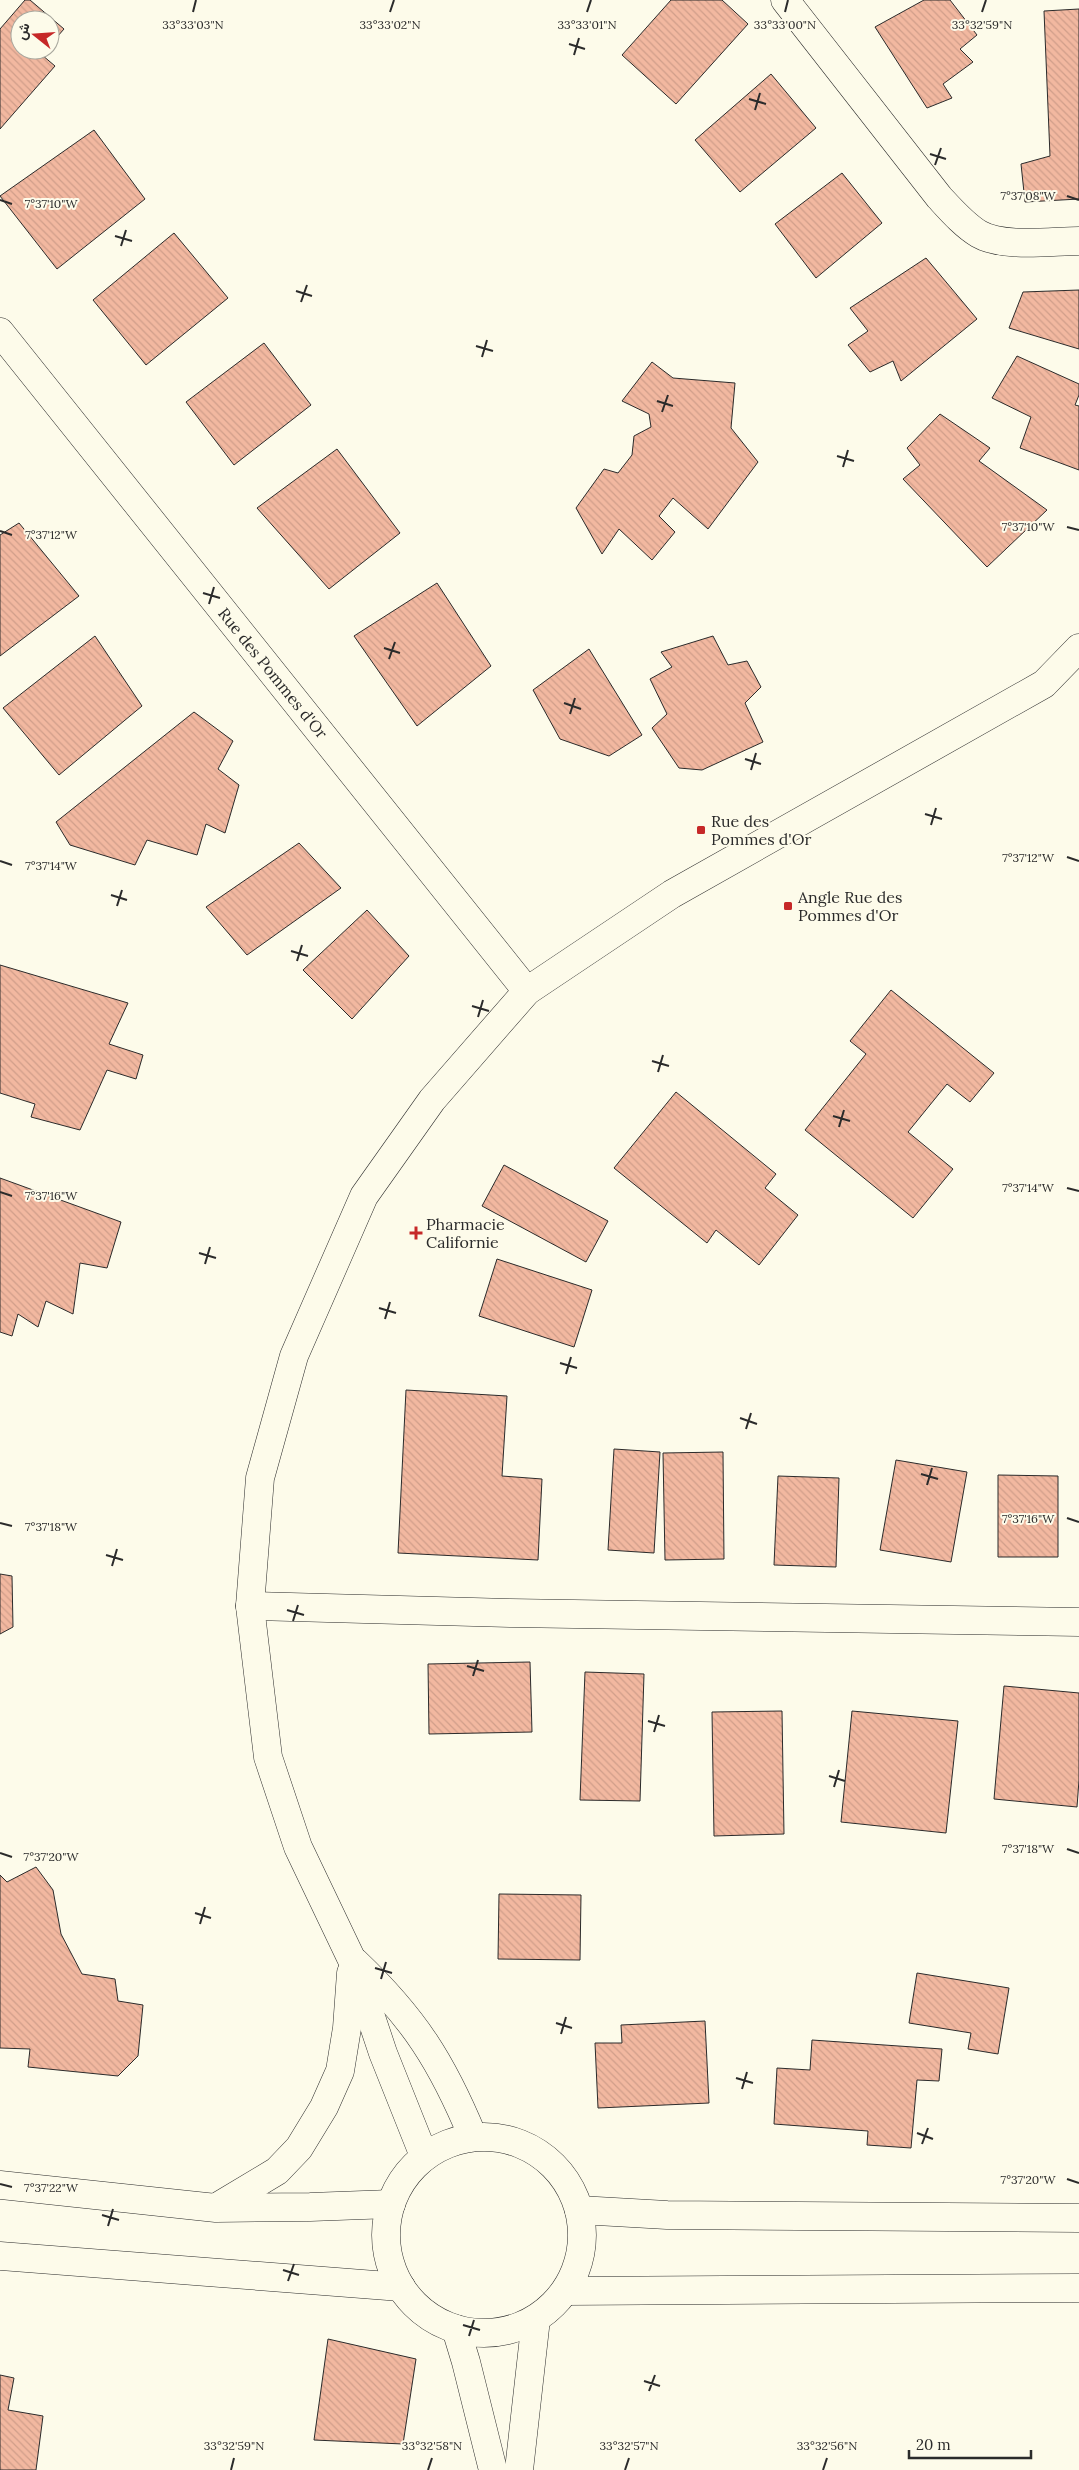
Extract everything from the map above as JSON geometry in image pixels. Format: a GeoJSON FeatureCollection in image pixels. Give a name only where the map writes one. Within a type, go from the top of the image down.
{"type":"FeatureCollection","features":[{"type":"Feature","properties":{"kind":"main road"},"geometry":{"type":"LineString","coordinates":[[785,0],[939,197],[956,215],[980,234],[1000,241],[1079,241]]}},
{"type":"Feature","properties":{"kind":"main road","name":"Rue des Pommes d'Or"},"geometry":{"type":"LineString","coordinates":[[0,332],[527,991]]}},
{"type":"Feature","properties":{"kind":"main road"},"geometry":{"type":"LineString","coordinates":[[424,2156],[383,2054],[352,1960],[298,1847],[268,1757],[250,1606],[260,1478],[294,1356],[364,1196],[432,1100],[527,991],[672,894],[1044,684],[1079,648]]}},
{"type":"Feature","properties":{"kind":"main road"},"geometry":{"type":"LineString","coordinates":[[250,1606],[520,1614],[1079,1622]]}},
{"type":"Feature","properties":{"kind":"main road"},"geometry":{"type":"LineString","coordinates":[[352,1960],[385,1991],[424,2040],[448,2079],[473,2137]]}},
{"type":"Feature","properties":{"kind":"main road"},"geometry":{"type":"LineString","coordinates":[[216,2208],[277,2172],[299,2148],[324,2107],[340,2071],[347,2028],[352,1960]]}},
{"type":"Feature","properties":{"kind":"main road"},"geometry":{"type":"LineString","coordinates":[[493,2136],[510,2139],[542,2154],[566,2177],[579,2210],[582,2234],[580,2258],[565,2291],[547,2311],[510,2330],[483,2333],[456,2329],[424,2313],[401,2288],[390,2265],[386,2240],[388,2216],[391,2204],[408,2173],[424,2156],[444,2145],[473,2137],[493,2136]]}},
{"type":"Feature","properties":{"kind":"main road"},"geometry":{"type":"LineString","coordinates":[[0,2185],[216,2208],[391,2204]]}},
{"type":"Feature","properties":{"kind":"main road"},"geometry":{"type":"LineString","coordinates":[[579,2210],[667,2215],[1079,2218]]}},
{"type":"Feature","properties":{"kind":"main road"},"geometry":{"type":"LineString","coordinates":[[0,2256],[401,2288]]}},
{"type":"Feature","properties":{"kind":"main road"},"geometry":{"type":"LineString","coordinates":[[565,2291],[1079,2288]]}},
{"type":"Feature","properties":{"kind":"main road"},"geometry":{"type":"LineString","coordinates":[[519,2470],[536,2318]]}},
{"type":"Feature","properties":{"kind":"main road"},"geometry":{"type":"LineString","coordinates":[[456,2329],[493,2470]]}},
{"type":"Feature","properties":{"kind":"building"},"geometry":{"type":"Polygon","coordinates":[[[25,0],[30,0],[42,10],[16,10],[25,0]]]}},
{"type":"Feature","properties":{"kind":"building"},"geometry":{"type":"Polygon","coordinates":[[[671,0],[722,0],[748,24],[676,104],[622,55],[671,0]]]}},
{"type":"Feature","properties":{"kind":"building"},"geometry":{"type":"Polygon","coordinates":[[[924,0],[950,0],[977,35],[960,49],[973,62],[943,84],[952,98],[927,108],[875,27],[924,0]]]}},
{"type":"Feature","properties":{"kind":"building"},"geometry":{"type":"Polygon","coordinates":[[[1079,9],[1079,199],[1025,202],[1021,164],[1050,156],[1044,11],[1079,9]]]}},
{"type":"Feature","properties":{"kind":"building"},"geometry":{"type":"Polygon","coordinates":[[[10,17],[10,60],[48,60],[55,66],[0,129],[0,29],[10,17]]]}},
{"type":"Feature","properties":{"kind":"building"},"geometry":{"type":"Polygon","coordinates":[[[60,26],[64,29],[60,34],[60,26]]]}},
{"type":"Feature","properties":{"kind":"building"},"geometry":{"type":"Polygon","coordinates":[[[771,74],[816,128],[740,192],[695,140],[771,74]]]}},
{"type":"Feature","properties":{"kind":"building"},"geometry":{"type":"Polygon","coordinates":[[[94,130],[145,199],[57,269],[0,196],[94,130]]]}},
{"type":"Feature","properties":{"kind":"building"},"geometry":{"type":"Polygon","coordinates":[[[842,173],[882,223],[816,278],[775,224],[842,173]]]}},
{"type":"Feature","properties":{"kind":"building"},"geometry":{"type":"Polygon","coordinates":[[[174,233],[228,298],[146,365],[93,300],[174,233]]]}},
{"type":"Feature","properties":{"kind":"building"},"geometry":{"type":"Polygon","coordinates":[[[926,258],[977,319],[901,381],[893,361],[870,372],[848,345],[868,331],[850,308],[926,258]]]}},
{"type":"Feature","properties":{"kind":"building"},"geometry":{"type":"Polygon","coordinates":[[[1079,290],[1079,349],[1009,328],[1023,292],[1079,290]]]}},
{"type":"Feature","properties":{"kind":"building"},"geometry":{"type":"Polygon","coordinates":[[[264,343],[311,405],[234,465],[186,402],[264,343]]]}},
{"type":"Feature","properties":{"kind":"building"},"geometry":{"type":"Polygon","coordinates":[[[1017,356],[1079,384],[1079,395],[1075,405],[1079,406],[1079,470],[1020,448],[1031,417],[992,398],[1017,356]]]}},
{"type":"Feature","properties":{"kind":"building"},"geometry":{"type":"Polygon","coordinates":[[[652,362],[673,378],[735,383],[731,428],[758,462],[708,529],[673,498],[659,516],[675,532],[652,560],[619,529],[602,554],[576,508],[604,469],[618,473],[632,455],[634,436],[651,427],[649,414],[622,401],[652,362]]]}},
{"type":"Feature","properties":{"kind":"building"},"geometry":{"type":"Polygon","coordinates":[[[940,414],[990,448],[979,461],[1047,510],[987,567],[903,479],[920,465],[907,448],[940,414]]]}},
{"type":"Feature","properties":{"kind":"building"},"geometry":{"type":"Polygon","coordinates":[[[337,449],[400,533],[329,589],[257,508],[337,449]]]}},
{"type":"Feature","properties":{"kind":"building"},"geometry":{"type":"Polygon","coordinates":[[[19,523],[79,596],[0,656],[0,535],[19,523]]]}},
{"type":"Feature","properties":{"kind":"building"},"geometry":{"type":"Polygon","coordinates":[[[437,583],[491,666],[417,726],[354,636],[437,583]]]}},
{"type":"Feature","properties":{"kind":"building"},"geometry":{"type":"Polygon","coordinates":[[[95,636],[142,706],[59,775],[3,708],[95,636]]]}},
{"type":"Feature","properties":{"kind":"building"},"geometry":{"type":"Polygon","coordinates":[[[713,636],[728,665],[747,661],[761,687],[745,703],[763,742],[702,770],[679,768],[652,728],[667,714],[650,679],[672,667],[661,652],[713,636]]]}},
{"type":"Feature","properties":{"kind":"building"},"geometry":{"type":"Polygon","coordinates":[[[589,649],[642,735],[609,756],[560,739],[533,690],[589,649]]]}},
{"type":"Feature","properties":{"kind":"building"},"geometry":{"type":"Polygon","coordinates":[[[194,712],[233,741],[218,769],[239,785],[225,833],[206,824],[197,855],[147,840],[135,865],[70,845],[56,822],[194,712]]]}},
{"type":"Feature","properties":{"kind":"building"},"geometry":{"type":"Polygon","coordinates":[[[299,843],[341,888],[247,955],[206,907],[299,843]]]}},
{"type":"Feature","properties":{"kind":"building"},"geometry":{"type":"Polygon","coordinates":[[[367,910],[409,956],[352,1019],[303,970],[367,910]]]}},
{"type":"Feature","properties":{"kind":"building"},"geometry":{"type":"Polygon","coordinates":[[[0,965],[128,1003],[109,1044],[143,1055],[136,1079],[107,1070],[80,1130],[31,1117],[35,1104],[0,1093],[0,965]]]}},
{"type":"Feature","properties":{"kind":"building"},"geometry":{"type":"Polygon","coordinates":[[[891,990],[994,1073],[970,1102],[947,1084],[908,1132],[953,1169],[913,1218],[805,1130],[866,1054],[850,1041],[891,990]]]}},
{"type":"Feature","properties":{"kind":"building"},"geometry":{"type":"Polygon","coordinates":[[[676,1092],[776,1174],[765,1188],[798,1215],[759,1265],[716,1230],[707,1243],[614,1168],[676,1092]]]}},
{"type":"Feature","properties":{"kind":"building"},"geometry":{"type":"Polygon","coordinates":[[[504,1165],[608,1221],[586,1262],[482,1206],[504,1165]]]}},
{"type":"Feature","properties":{"kind":"building"},"geometry":{"type":"Polygon","coordinates":[[[0,1178],[121,1222],[107,1268],[80,1263],[73,1314],[46,1301],[38,1327],[18,1314],[12,1336],[0,1332],[0,1178]]]}},
{"type":"Feature","properties":{"kind":"building"},"geometry":{"type":"Polygon","coordinates":[[[497,1259],[592,1290],[574,1347],[479,1316],[497,1259]]]}},
{"type":"Feature","properties":{"kind":"building"},"geometry":{"type":"Polygon","coordinates":[[[406,1390],[507,1396],[502,1476],[542,1479],[538,1560],[398,1553],[406,1390]]]}},
{"type":"Feature","properties":{"kind":"building"},"geometry":{"type":"Polygon","coordinates":[[[614,1449],[660,1452],[654,1553],[608,1550],[614,1449]]]}},
{"type":"Feature","properties":{"kind":"building"},"geometry":{"type":"Polygon","coordinates":[[[723,1452],[724,1559],[665,1560],[663,1453],[723,1452]]]}},
{"type":"Feature","properties":{"kind":"building"},"geometry":{"type":"Polygon","coordinates":[[[896,1460],[967,1472],[951,1562],[880,1550],[896,1460]]]}},
{"type":"Feature","properties":{"kind":"building"},"geometry":{"type":"Polygon","coordinates":[[[998,1475],[1058,1476],[1058,1557],[998,1557],[998,1475]]]}},
{"type":"Feature","properties":{"kind":"building"},"geometry":{"type":"Polygon","coordinates":[[[778,1476],[839,1478],[836,1567],[774,1565],[778,1476]]]}},
{"type":"Feature","properties":{"kind":"building"},"geometry":{"type":"Polygon","coordinates":[[[0,1574],[12,1576],[13,1627],[0,1634],[0,1574]]]}},
{"type":"Feature","properties":{"kind":"building"},"geometry":{"type":"Polygon","coordinates":[[[530,1662],[532,1732],[429,1734],[428,1664],[530,1662]]]}},
{"type":"Feature","properties":{"kind":"building"},"geometry":{"type":"Polygon","coordinates":[[[585,1672],[644,1674],[640,1801],[580,1800],[585,1672]]]}},
{"type":"Feature","properties":{"kind":"building"},"geometry":{"type":"Polygon","coordinates":[[[1004,1686],[1079,1693],[1079,1780],[1077,1807],[994,1799],[1004,1686]]]}},
{"type":"Feature","properties":{"kind":"building"},"geometry":{"type":"Polygon","coordinates":[[[782,1711],[784,1834],[714,1836],[712,1712],[782,1711]]]}},
{"type":"Feature","properties":{"kind":"building"},"geometry":{"type":"Polygon","coordinates":[[[852,1711],[958,1721],[946,1833],[841,1822],[852,1711]]]}},
{"type":"Feature","properties":{"kind":"building"},"geometry":{"type":"Polygon","coordinates":[[[36,1867],[53,1890],[61,1934],[82,1974],[115,1979],[118,2001],[143,2005],[138,2056],[118,2076],[28,2067],[30,2049],[0,2048],[0,1875],[7,1882],[36,1867]]]}},
{"type":"Feature","properties":{"kind":"building"},"geometry":{"type":"Polygon","coordinates":[[[499,1894],[581,1895],[580,1960],[498,1959],[499,1894]]]}},
{"type":"Feature","properties":{"kind":"building"},"geometry":{"type":"Polygon","coordinates":[[[917,1973],[1009,1988],[998,2054],[968,2049],[971,2033],[909,2023],[917,1973]]]}},
{"type":"Feature","properties":{"kind":"building"},"geometry":{"type":"Polygon","coordinates":[[[705,2021],[709,2103],[598,2108],[595,2043],[622,2043],[621,2025],[705,2021]]]}},
{"type":"Feature","properties":{"kind":"building"},"geometry":{"type":"Polygon","coordinates":[[[812,2040],[942,2049],[939,2081],[917,2080],[911,2148],[867,2145],[868,2131],[774,2124],[777,2068],[810,2070],[812,2040]]]}},
{"type":"Feature","properties":{"kind":"building"},"geometry":{"type":"Polygon","coordinates":[[[328,2339],[416,2359],[403,2444],[314,2440],[328,2339]]]}},
{"type":"Feature","properties":{"kind":"building"},"geometry":{"type":"Polygon","coordinates":[[[0,2375],[14,2378],[8,2410],[43,2416],[36,2470],[0,2470],[0,2375]]]}},
{"type":"Feature","properties":{"kind":"place","name":"Rue des Pommes d'Or"},"geometry":{"type":"Point","coordinates":[701,830]}},
{"type":"Feature","properties":{"kind":"place","name":"Angle Rue des Pommes d'Or"},"geometry":{"type":"Point","coordinates":[788,906]}},
{"type":"Feature","properties":{"kind":"place","name":"Pharmacie Californie"},"geometry":{"type":"Point","coordinates":[416,1233]}}]}
